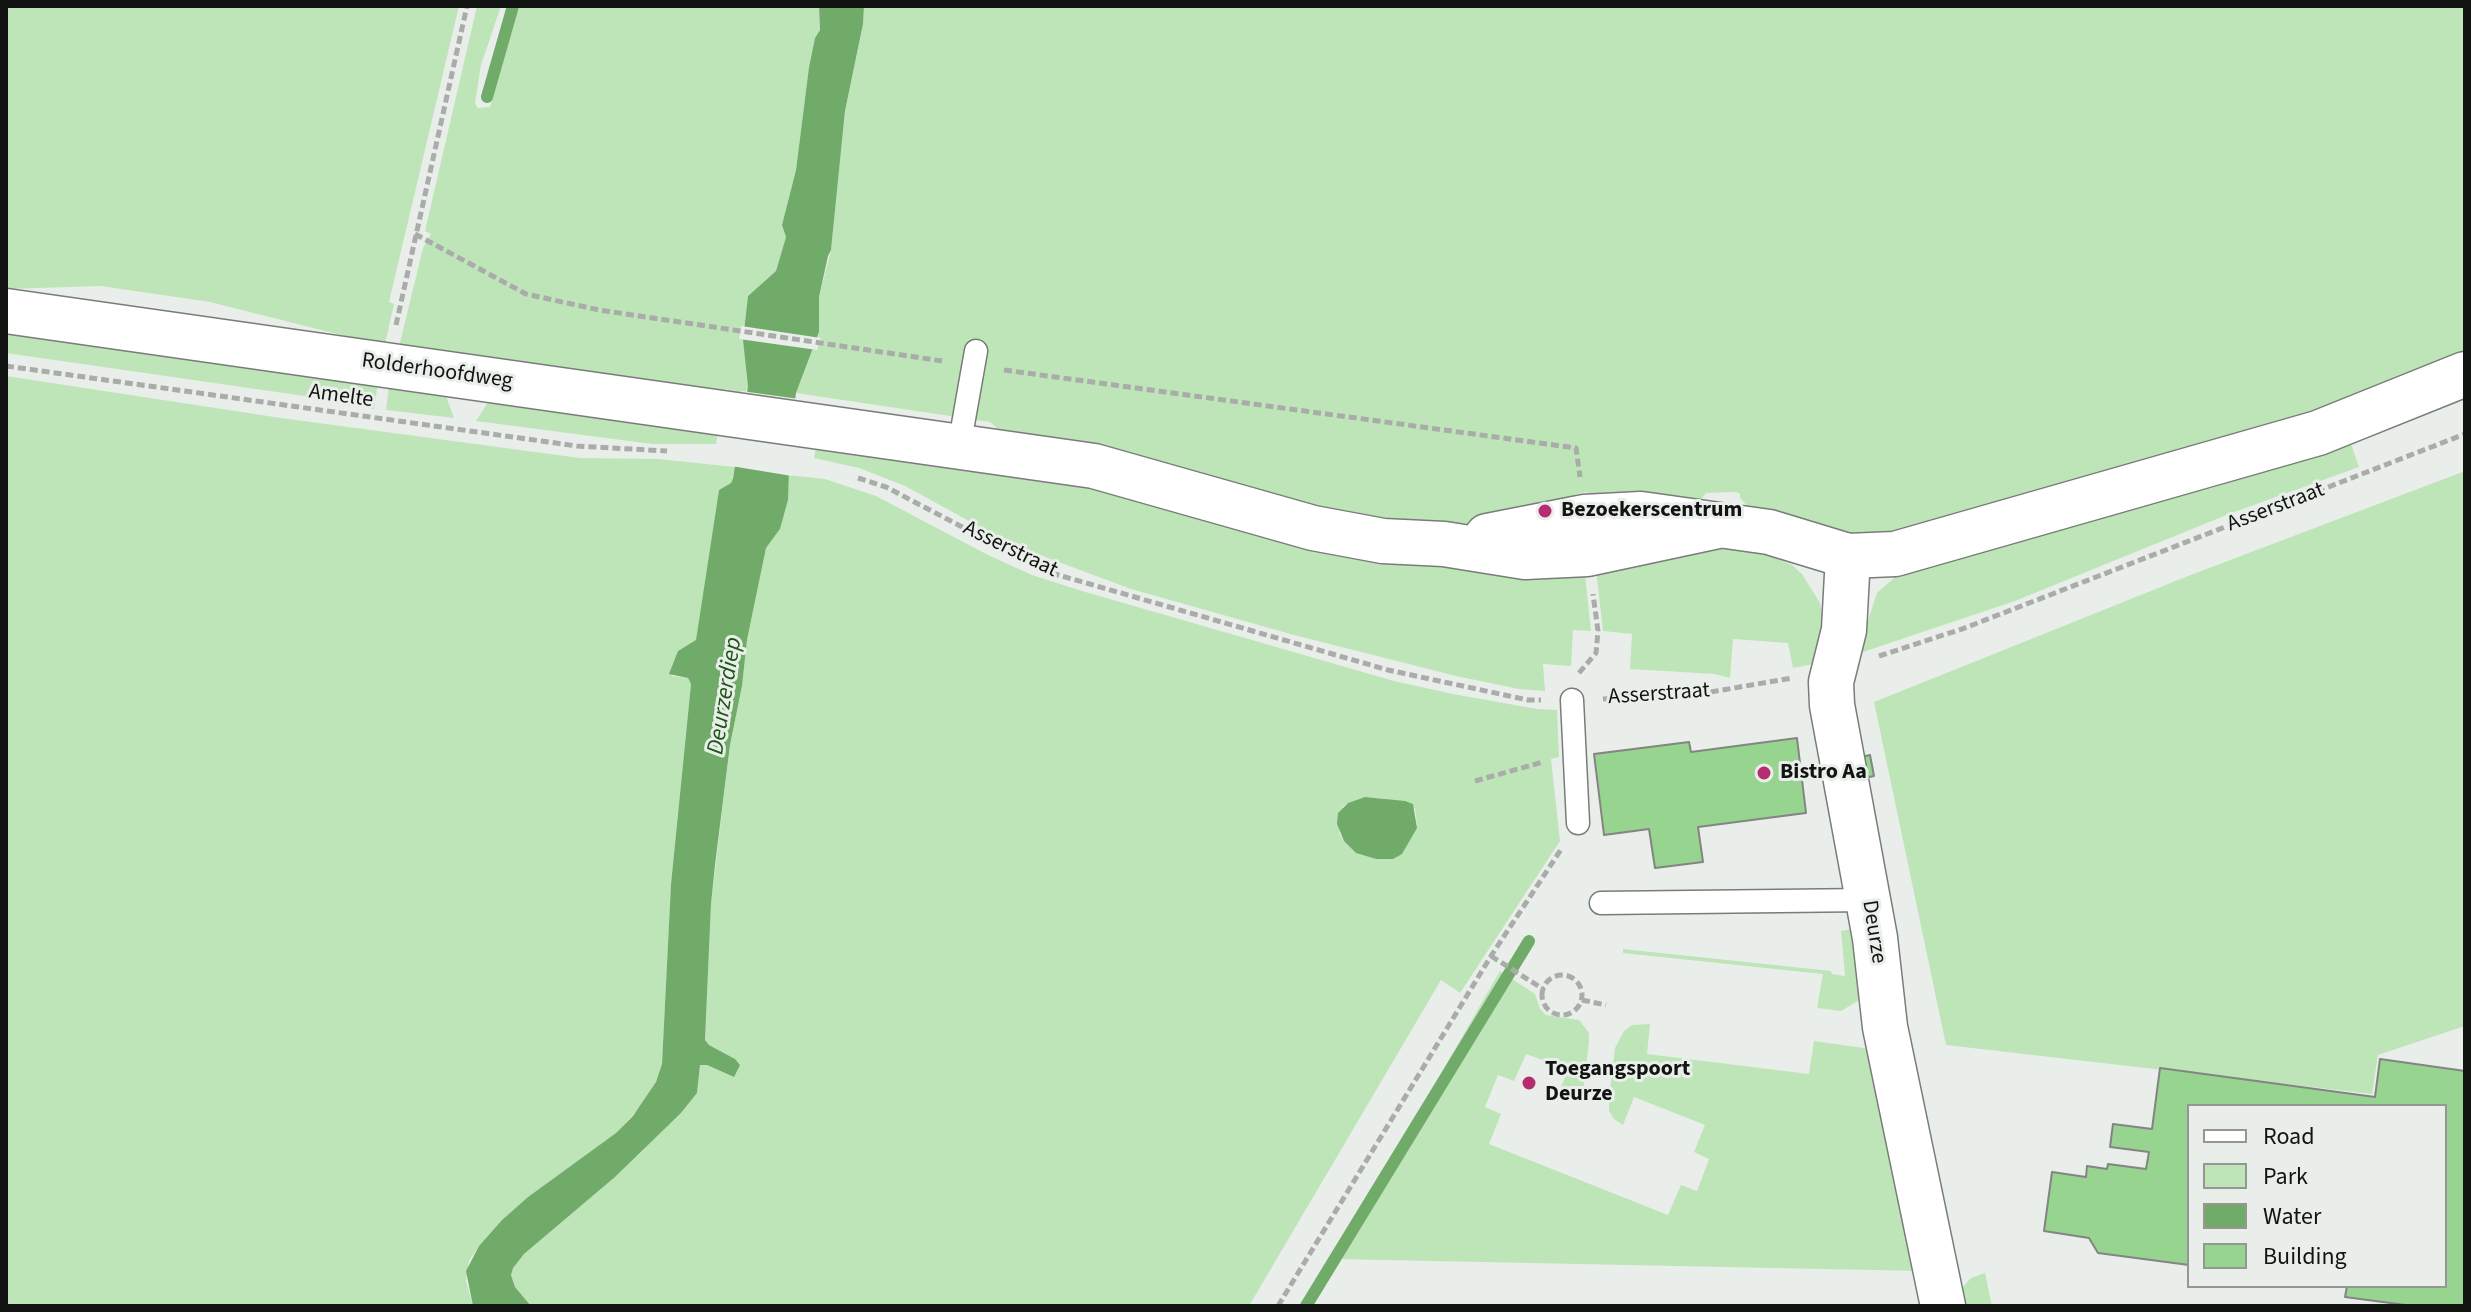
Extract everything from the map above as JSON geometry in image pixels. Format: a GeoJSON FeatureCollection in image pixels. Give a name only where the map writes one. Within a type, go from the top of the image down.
{"type":"FeatureCollection","features":[{"type":"Feature","properties":{"kind":"main road","name":"Rolderhoofdweg"},"geometry":{"type":"LineString","coordinates":[[6,311],[959,447]]}},
{"type":"Feature","properties":{"kind":"main road"},"geometry":{"type":"LineString","coordinates":[[959,447],[1094,466],[1313,528],[1383,541],[1444,544],[1525,557],[1587,554],[1718,526],[1769,532],[1848,556],[1895,554],[2318,433],[2465,374]]}},
{"type":"Feature","properties":{"kind":"main road","name":"Deurze"},"geometry":{"type":"LineString","coordinates":[[1848,556],[1844,630],[1834,670],[1832,705],[1868,900],[1885,1027],[1943,1306]]}},
{"type":"Feature","properties":{"kind":"lane"},"geometry":{"type":"LineString","coordinates":[[959,447],[976,351]]}},
{"type":"Feature","properties":{"kind":"lane"},"geometry":{"type":"LineString","coordinates":[[1572,700],[1578,823]]}},
{"type":"Feature","properties":{"kind":"lane"},"geometry":{"type":"LineString","coordinates":[[1601,903],[1868,900]]}},
{"type":"Feature","properties":{"kind":"path"},"geometry":{"type":"LineString","coordinates":[[467,6],[415,234],[526,294],[599,310],[942,361]]}},
{"type":"Feature","properties":{"kind":"path","name":"Amelte"},"geometry":{"type":"LineString","coordinates":[[6,366],[577,446],[673,451]]}},
{"type":"Feature","properties":{"kind":"path"},"geometry":{"type":"LineString","coordinates":[[993,368],[1576,448],[1580,478]]}},
{"type":"Feature","properties":{"kind":"path","name":"Asserstraat"},"geometry":{"type":"LineString","coordinates":[[848,475],[886,487],[1048,572],[1388,670],[1528,700],[1572,700],[1705,693],[1834,670],[1962,629],[2465,434]]}},
{"type":"Feature","properties":{"kind":"path"},"geometry":{"type":"LineString","coordinates":[[1475,781],[1537,763],[1574,760]]}},
{"type":"Feature","properties":{"kind":"path"},"geometry":{"type":"LineString","coordinates":[[1278,1306],[1578,823]]}},
{"type":"Feature","properties":{"kind":"path"},"geometry":{"type":"LineString","coordinates":[[1493,958],[1541,988],[1546,1008],[1556,1015],[1569,1014],[1582,1000],[1581,987],[1565,976],[1551,978],[1541,988]]}},
{"type":"Feature","properties":{"kind":"path"},"geometry":{"type":"LineString","coordinates":[[1582,1000],[1606,1005]]}},
{"type":"Feature","properties":{"kind":"green space"},"geometry":{"type":"Polygon","coordinates":[[[6,6],[459,6],[389,302],[394,304],[385,344],[349,339],[210,302],[101,286],[6,289],[6,6]]]}},
{"type":"Feature","properties":{"kind":"green space"},"geometry":{"type":"Polygon","coordinates":[[[477,6],[501,6],[481,65],[475,103],[478,108],[490,107],[518,6],[819,6],[820,30],[815,38],[809,67],[796,170],[782,225],[786,237],[776,271],[748,296],[743,340],[747,359],[748,386],[745,393],[725,389],[723,393],[399,347],[423,248],[431,234],[425,231],[477,6]]]}},
{"type":"Feature","properties":{"kind":"green space"},"geometry":{"type":"Polygon","coordinates":[[[864,6],[2465,6],[2465,359],[2367,398],[1890,534],[1854,538],[1749,508],[1736,492],[1706,493],[1699,502],[1589,504],[1587,492],[1576,494],[1576,499],[1481,524],[1384,522],[1003,434],[990,422],[796,393],[819,332],[819,297],[831,250],[845,111],[864,6]]]}},
{"type":"Feature","properties":{"kind":"green space"},"geometry":{"type":"Polygon","coordinates":[[[6,329],[378,383],[374,409],[347,405],[346,402],[6,353],[6,329]]]}},
{"type":"Feature","properties":{"kind":"green space"},"geometry":{"type":"Polygon","coordinates":[[[6,376],[281,418],[580,458],[658,459],[735,467],[731,483],[719,490],[696,641],[678,651],[672,676],[688,678],[691,684],[671,884],[662,1064],[645,1102],[616,1133],[528,1197],[479,1246],[469,1261],[466,1281],[473,1306],[6,1306],[6,376]]]}},
{"type":"Feature","properties":{"kind":"green space"},"geometry":{"type":"Polygon","coordinates":[[[389,385],[445,393],[454,418],[386,410],[389,385]]]}},
{"type":"Feature","properties":{"kind":"green space"},"geometry":{"type":"Polygon","coordinates":[[[490,399],[718,432],[716,444],[652,444],[476,421],[490,399]]]}},
{"type":"Feature","properties":{"kind":"green space"},"geometry":{"type":"Polygon","coordinates":[[[2351,444],[2359,467],[2229,514],[2015,601],[1857,654],[1877,593],[1902,571],[2212,488],[2351,444]]]}},
{"type":"Feature","properties":{"kind":"green space"},"geometry":{"type":"Polygon","coordinates":[[[816,447],[1086,484],[1392,562],[1499,569],[1584,565],[1591,631],[1573,630],[1571,666],[1543,664],[1545,691],[1456,676],[1131,589],[1013,545],[905,486],[859,468],[814,458],[816,447]]]}},
{"type":"Feature","properties":{"kind":"green space"},"geometry":{"type":"Polygon","coordinates":[[[2465,471],[2465,1026],[2378,1055],[2372,1094],[1946,1045],[1874,702],[2188,576],[2465,471]]]}},
{"type":"Feature","properties":{"kind":"green space"},"geometry":{"type":"Polygon","coordinates":[[[788,475],[825,479],[876,496],[1032,575],[1082,591],[1394,681],[1537,709],[1557,710],[1559,757],[1551,759],[1560,841],[1460,993],[1441,980],[1249,1306],[531,1306],[515,1287],[512,1268],[524,1254],[615,1177],[681,1113],[697,1093],[700,1065],[734,1077],[735,1059],[705,1040],[711,904],[730,745],[742,686],[747,640],[766,548],[780,529],[788,500],[788,475]],[[1365,797],[1342,807],[1339,833],[1356,853],[1376,859],[1402,854],[1417,825],[1415,808],[1386,799],[1365,797]]]}},
{"type":"Feature","properties":{"kind":"green space"},"geometry":{"type":"Polygon","coordinates":[[[1697,547],[1740,549],[1769,555],[1792,565],[1802,574],[1820,603],[1823,619],[1823,636],[1813,664],[1793,668],[1788,643],[1733,639],[1730,678],[1715,674],[1630,669],[1632,634],[1603,631],[1596,570],[1697,547]]]}},
{"type":"Feature","properties":{"kind":"green space"},"geometry":{"type":"Polygon","coordinates":[[[1857,928],[1861,999],[1841,1011],[1817,1008],[1823,974],[1623,953],[1623,949],[1831,971],[1832,974],[1845,976],[1841,931],[1857,928]]]}},
{"type":"Feature","properties":{"kind":"green space"},"geometry":{"type":"Polygon","coordinates":[[[1500,971],[1535,994],[1540,1009],[1546,1015],[1579,1020],[1589,1033],[1589,1041],[1584,1085],[1574,1098],[1557,1098],[1568,1069],[1526,1054],[1514,1081],[1498,1075],[1485,1107],[1501,1114],[1489,1144],[1668,1215],[1681,1185],[1697,1191],[1709,1159],[1694,1152],[1705,1125],[1634,1097],[1623,1125],[1614,1119],[1609,1111],[1609,1099],[1615,1048],[1624,1031],[1632,1025],[1650,1024],[1647,1054],[1809,1074],[1814,1041],[1864,1048],[1872,1052],[1921,1271],[1334,1259],[1500,971]]]}},
{"type":"Feature","properties":{"kind":"green space"},"geometry":{"type":"Polygon","coordinates":[[[1985,1273],[1992,1306],[1956,1306],[1961,1289],[1971,1278],[1985,1273]]]}},
{"type":"Feature","properties":{"kind":"water","name":"Deurzerdiep"},"geometry":{"type":"Polygon","coordinates":[[[819,6],[864,6],[863,24],[845,111],[831,250],[819,297],[819,332],[796,393],[790,439],[788,500],[780,529],[766,548],[747,640],[715,865],[705,1040],[740,1065],[734,1077],[700,1065],[697,1093],[681,1113],[615,1177],[524,1254],[511,1275],[515,1287],[531,1306],[473,1306],[466,1271],[479,1246],[528,1197],[616,1133],[633,1116],[656,1082],[662,1064],[671,884],[691,684],[688,678],[669,674],[678,651],[696,640],[719,490],[731,483],[733,478],[748,386],[743,340],[748,296],[776,271],[786,237],[782,225],[796,170],[809,67],[815,38],[820,30],[819,6]]]}},
{"type":"Feature","properties":{"kind":"water"},"geometry":{"type":"Polygon","coordinates":[[[1365,797],[1413,804],[1417,828],[1402,854],[1393,859],[1376,859],[1356,853],[1344,841],[1337,824],[1338,813],[1348,803],[1365,797]]]}},
{"type":"Feature","properties":{"kind":"pier"},"geometry":{"type":"Polygon","coordinates":[[[741,326],[821,338],[817,350],[739,339],[741,326]]]}},
{"type":"Feature","properties":{"kind":"pier"},"geometry":{"type":"Polygon","coordinates":[[[741,391],[799,399],[792,476],[731,466],[741,391]]]}},
{"type":"Feature","properties":{"kind":"building"},"geometry":{"type":"Polygon","coordinates":[[[1797,738],[1806,813],[1698,827],[1703,862],[1655,868],[1649,829],[1604,835],[1594,754],[1689,742],[1691,752],[1797,738]]]}},
{"type":"Feature","properties":{"kind":"building"},"geometry":{"type":"Polygon","coordinates":[[[1870,755],[1874,776],[1860,779],[1856,758],[1870,755]]]}},
{"type":"Feature","properties":{"kind":"building"},"geometry":{"type":"Polygon","coordinates":[[[2380,1059],[2465,1071],[2465,1306],[2413,1306],[2345,1297],[2347,1288],[2447,1288],[2447,1104],[2187,1104],[2187,1265],[2098,1253],[2089,1238],[2044,1231],[2052,1172],[2086,1177],[2087,1166],[2107,1169],[2108,1164],[2146,1169],[2149,1152],[2110,1147],[2113,1124],[2152,1129],[2160,1068],[2375,1097],[2380,1059]]]}},
{"type":"Feature","properties":{"kind":"waterway"},"geometry":{"type":"LineString","coordinates":[[487,97],[513,6]]}},
{"type":"Feature","properties":{"kind":"waterway"},"geometry":{"type":"LineString","coordinates":[[1306,1306],[1529,941]]}},
{"type":"Feature","properties":{"kind":"place","name":"Bezoekerscentrum"},"geometry":{"type":"Point","coordinates":[1545,511]}},
{"type":"Feature","properties":{"kind":"place","name":"Bistro Aa"},"geometry":{"type":"Point","coordinates":[1764,773]}},
{"type":"Feature","properties":{"kind":"place","name":"Toegangspoort Deurze"},"geometry":{"type":"Point","coordinates":[1529,1083]}}]}
